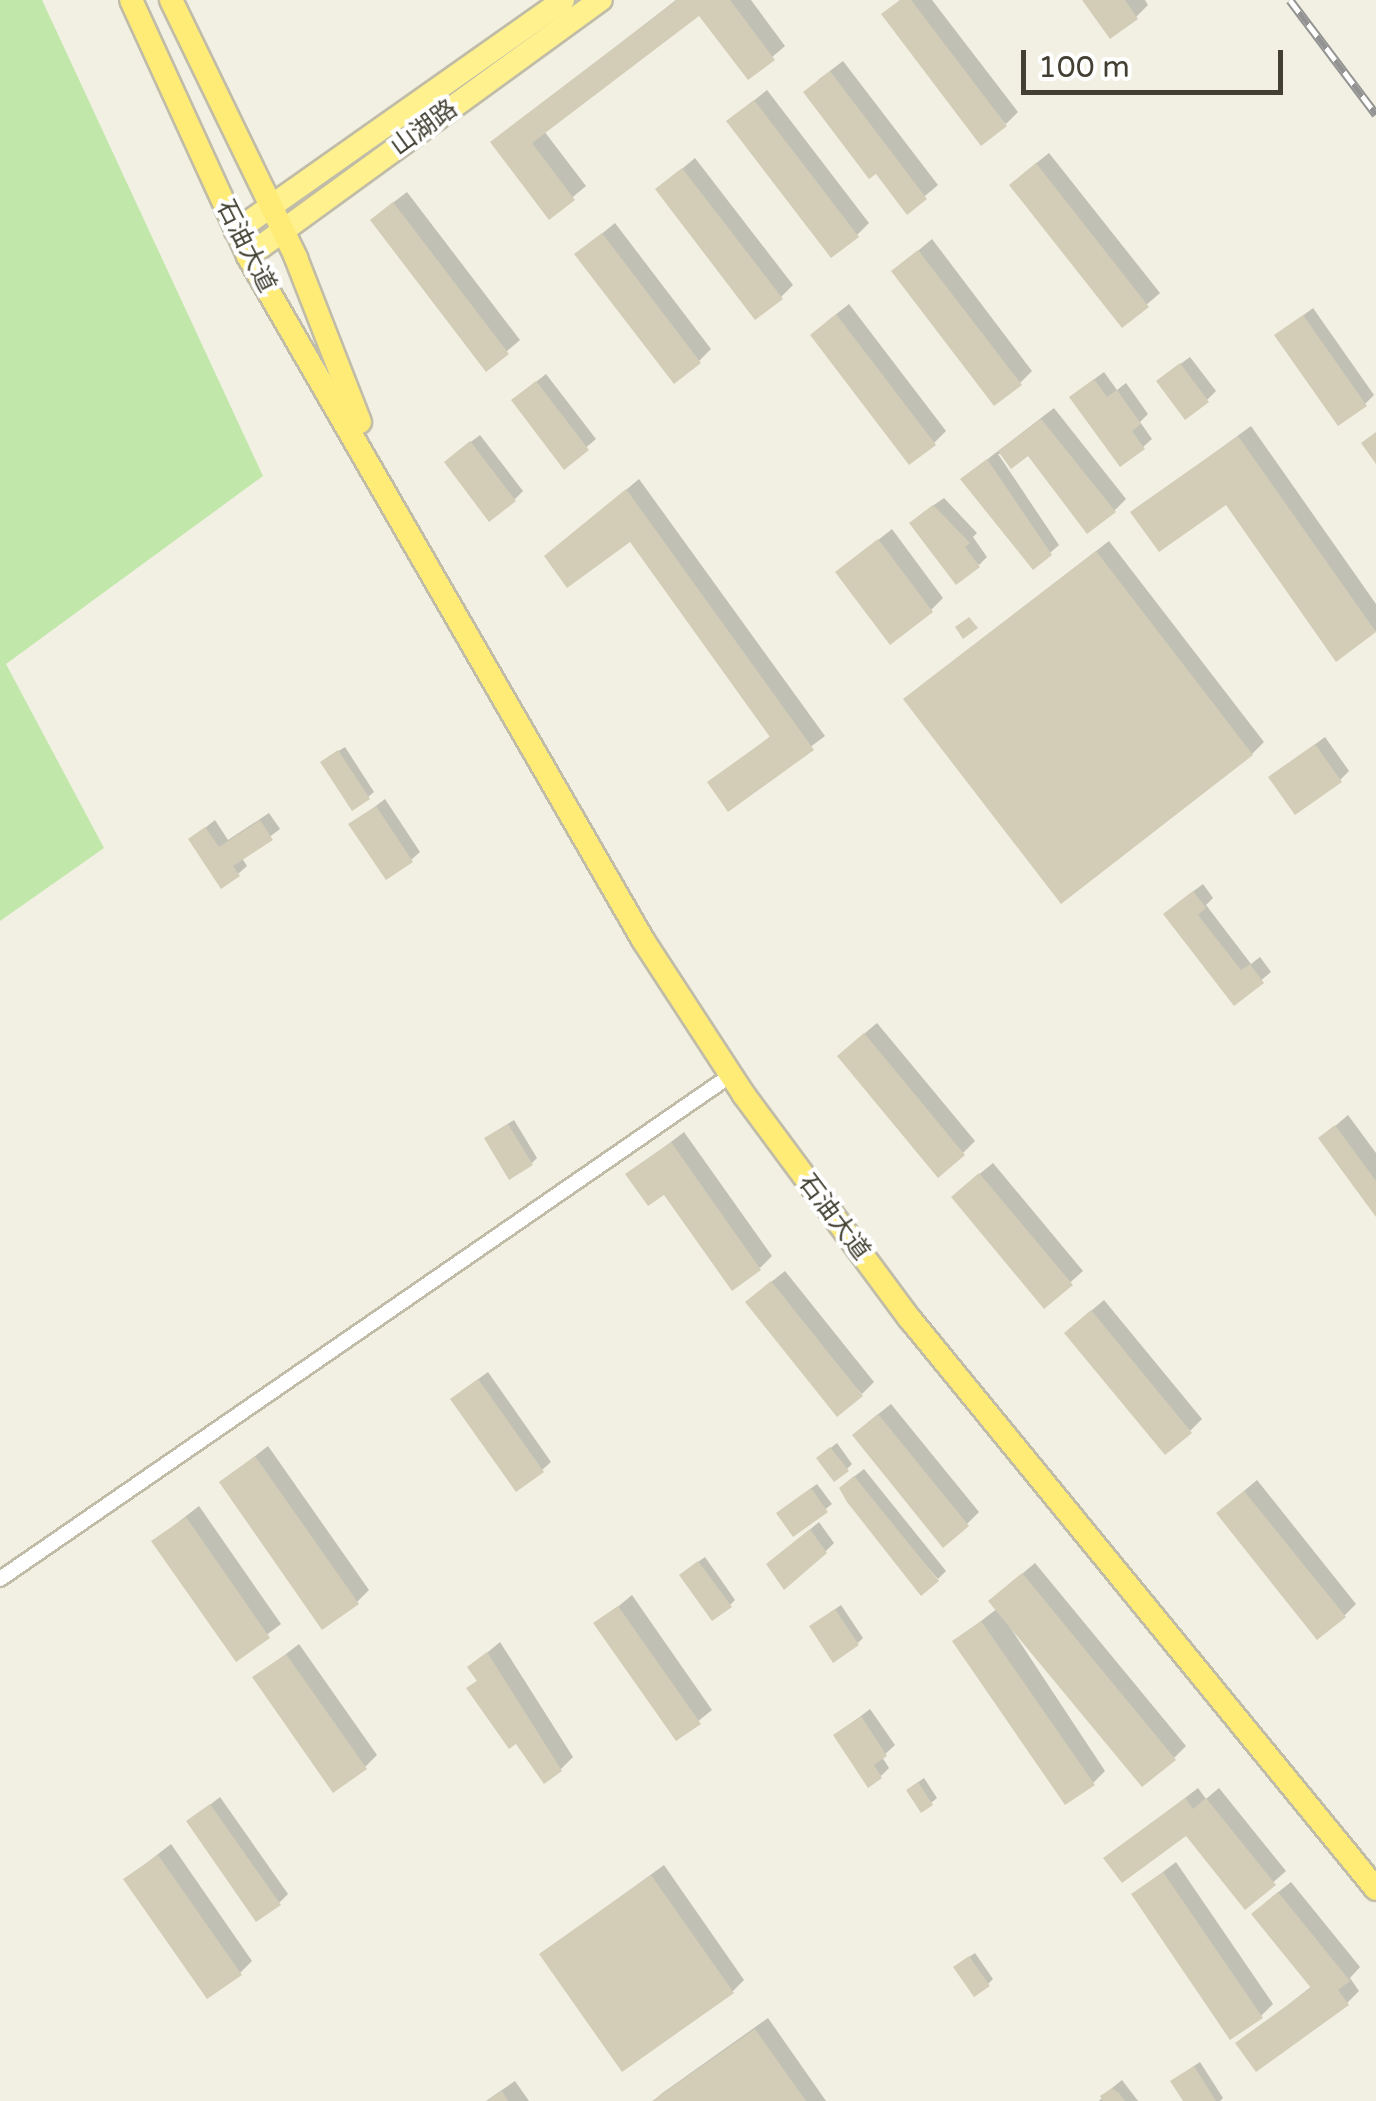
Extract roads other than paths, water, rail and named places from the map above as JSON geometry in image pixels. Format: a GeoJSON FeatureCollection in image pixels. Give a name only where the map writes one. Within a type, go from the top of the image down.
{"type":"FeatureCollection","features":[{"type":"Feature","properties":{"kind":"highway","name":"石油大道"},"geometry":{"type":"LineString","coordinates":[[130,0],[248,256],[384,482],[623,906],[730,1075],[910,1318],[1376,1889]]}},
{"type":"Feature","properties":{"kind":"highway","name":"石油大道"},"geometry":{"type":"LineString","coordinates":[[172,0],[281,231],[384,482]]}},
{"type":"Feature","properties":{"kind":"main road","name":"山湖路"},"geometry":{"type":"LineString","coordinates":[[236,232],[563,0]]}},
{"type":"Feature","properties":{"kind":"main road","name":"山湖路"},"geometry":{"type":"LineString","coordinates":[[248,256],[601,0]]}},
{"type":"Feature","properties":{"kind":"street"},"geometry":{"type":"LineString","coordinates":[[0,1579],[730,1075]]}},
{"type":"Feature","properties":{"kind":"railway"},"geometry":{"type":"LineString","coordinates":[[1290,0],[1376,114]]}}]}
